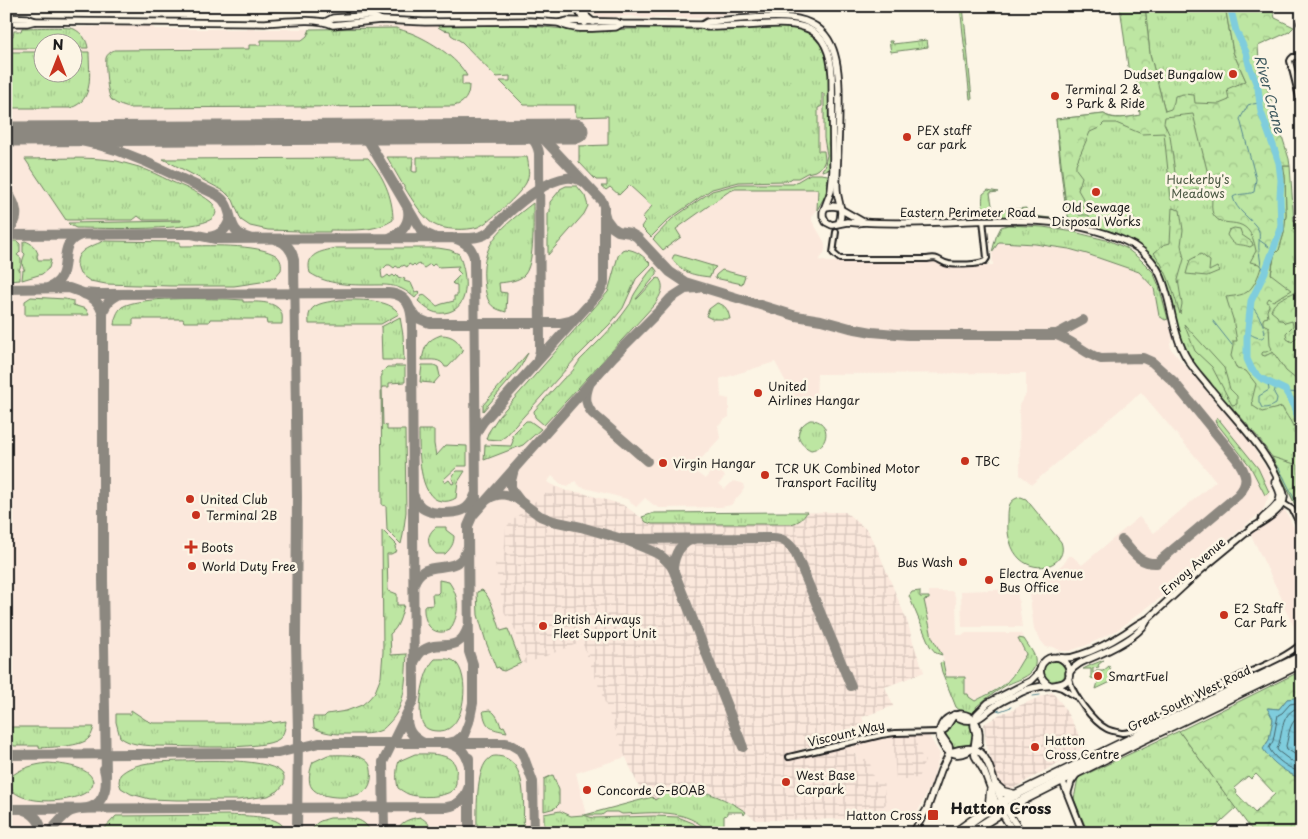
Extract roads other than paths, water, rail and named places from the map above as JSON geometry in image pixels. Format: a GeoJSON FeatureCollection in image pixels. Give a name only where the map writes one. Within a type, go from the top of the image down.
{"type":"FeatureCollection","features":[{"type":"Feature","properties":{"kind":"highway","name":"Great South West Road"},"geometry":{"type":"LineString","coordinates":[[955,833],[983,813],[1060,779],[1302,656]]}},
{"type":"Feature","properties":{"kind":"highway","name":"Great South West Road"},"geometry":{"type":"LineString","coordinates":[[968,833],[1015,795],[1077,773],[1302,663]]}},
{"type":"Feature","properties":{"kind":"highway"},"geometry":{"type":"LineString","coordinates":[[983,813],[990,804],[993,789],[1015,795]]}},
{"type":"Feature","properties":{"kind":"street"},"geometry":{"type":"LineString","coordinates":[[568,21],[580,8]]}},
{"type":"Feature","properties":{"kind":"street"},"geometry":{"type":"LineString","coordinates":[[579,28],[583,22],[580,8]]}},
{"type":"Feature","properties":{"kind":"street"},"geometry":{"type":"LineString","coordinates":[[580,8],[593,24]]}},
{"type":"Feature","properties":{"kind":"street"},"geometry":{"type":"LineString","coordinates":[[6,18],[27,18],[35,21],[325,22],[333,18],[373,16],[381,20],[424,22],[530,21],[559,23],[568,21],[616,27],[621,24],[702,25],[707,27],[800,25],[813,31],[820,37],[830,56],[832,66],[832,184],[823,216],[826,222],[832,224],[863,222]]}},
{"type":"Feature","properties":{"kind":"street"},"geometry":{"type":"LineString","coordinates":[[702,25],[707,22],[790,18],[811,24],[828,38],[833,47],[839,73],[837,186],[842,208],[840,223]]}},
{"type":"Feature","properties":{"kind":"street"},"geometry":{"type":"LineString","coordinates":[[6,23],[27,24],[35,21]]}},
{"type":"Feature","properties":{"kind":"street"},"geometry":{"type":"LineString","coordinates":[[559,23],[566,27],[579,28],[593,24]]}},
{"type":"Feature","properties":{"kind":"street"},"geometry":{"type":"LineString","coordinates":[[1302,56],[1293,57],[1290,61],[1302,109]]}},
{"type":"Feature","properties":{"kind":"street"},"geometry":{"type":"LineString","coordinates":[[826,207],[842,208],[863,222]]}},
{"type":"Feature","properties":{"kind":"street"},"geometry":{"type":"LineString","coordinates":[[836,232],[833,253],[842,259],[934,258],[949,264],[979,264],[987,258],[983,220]]}},
{"type":"Feature","properties":{"kind":"street","name":"Eastern Perimeter Road"},"geometry":{"type":"LineString","coordinates":[[863,222],[1037,221],[1077,227],[1119,239],[1141,250],[1162,277],[1177,337],[1189,362],[1252,439],[1272,467],[1284,494],[1281,503],[1292,509],[1302,529]]}},
{"type":"Feature","properties":{"kind":"street","name":"Envoy Avenue"},"geometry":{"type":"LineString","coordinates":[[1058,657],[1072,658],[1098,648],[1148,619],[1201,570],[1252,528],[1272,515],[1281,503]]}},
{"type":"Feature","properties":{"kind":"street","name":"Envoy Avenue"},"geometry":{"type":"LineString","coordinates":[[1069,675],[1078,663],[1128,639],[1145,625],[1148,619]]}},
{"type":"Feature","properties":{"kind":"street"},"geometry":{"type":"LineString","coordinates":[[974,720],[988,703],[1031,681],[1038,674],[1042,664],[1047,659],[1058,657],[1067,663],[1070,685],[1092,716],[1102,726],[1120,733],[1149,723],[1284,656],[1302,643]]}},
{"type":"Feature","properties":{"kind":"street"},"geometry":{"type":"LineString","coordinates":[[1040,670],[1044,681],[1062,688],[1077,697]]}},
{"type":"Feature","properties":{"kind":"street"},"geometry":{"type":"LineString","coordinates":[[913,833],[927,809],[941,770],[950,752],[949,746],[939,732],[945,720],[954,715],[968,720],[981,718],[996,705],[1016,694],[1037,687],[1062,684],[1069,675]]}},
{"type":"Feature","properties":{"kind":"street"},"geometry":{"type":"LineString","coordinates":[[974,720],[978,726],[980,738],[979,743],[974,749]]}},
{"type":"Feature","properties":{"kind":"street","name":"Viscount Way"},"geometry":{"type":"LineString","coordinates":[[789,757],[882,734],[939,732]]}},
{"type":"Feature","properties":{"kind":"street"},"geometry":{"type":"LineString","coordinates":[[950,752],[968,748],[974,749],[985,757],[993,789],[1017,832]]}},
{"type":"Feature","properties":{"kind":"street"},"geometry":{"type":"LineString","coordinates":[[1068,792],[1071,782],[1077,773]]}},
{"type":"Feature","properties":{"kind":"street"},"geometry":{"type":"LineString","coordinates":[[1060,779],[1068,792],[1081,833]]}},
{"type":"Feature","properties":{"kind":"street"},"geometry":{"type":"LineString","coordinates":[[1060,779],[1081,833]]}},
{"type":"Feature","properties":{"kind":"water"},"geometry":{"type":"Polygon","coordinates":[[[1302,697],[1302,779],[1280,767],[1263,749],[1269,740],[1273,719],[1267,708],[1279,709],[1287,699],[1302,697]]]}},
{"type":"Feature","properties":{"kind":"waterway","name":"River Crane"},"geometry":{"type":"LineString","coordinates":[[1230,6],[1236,31],[1246,52],[1258,88],[1261,112],[1279,163],[1281,180],[1281,229],[1265,272],[1251,301],[1247,359],[1252,370],[1262,379],[1285,390],[1302,427]]}},
{"type":"Feature","properties":{"kind":"waterway","name":"River Crane"},"geometry":{"type":"LineString","coordinates":[[1253,104],[1259,103]]}},
{"type":"Feature","properties":{"kind":"waterway"},"geometry":{"type":"LineString","coordinates":[[1251,104],[1248,105],[1240,119],[1256,179],[1254,192],[1233,197],[1240,210],[1258,229],[1259,250]]}},
{"type":"Feature","properties":{"kind":"waterway"},"geometry":{"type":"LineString","coordinates":[[1259,240],[1269,247]]}},
{"type":"Feature","properties":{"kind":"waterway"},"geometry":{"type":"LineString","coordinates":[[1259,251],[1261,265],[1265,272]]}},
{"type":"Feature","properties":{"kind":"waterway","name":"River Crane"},"geometry":{"type":"LineString","coordinates":[[1247,335],[1250,334],[1261,338],[1265,334],[1261,321],[1250,304]]}},
{"type":"Feature","properties":{"kind":"waterway"},"geometry":{"type":"LineString","coordinates":[[1213,321],[1232,345]]}},
{"type":"Feature","properties":{"kind":"waterway","name":"River Crane"},"geometry":{"type":"LineString","coordinates":[[1268,383],[1269,390],[1259,396],[1262,408],[1276,404],[1277,398],[1274,393],[1276,386]]}},
{"type":"Feature","properties":{"kind":"waterway","name":"River Crane"},"geometry":{"type":"LineString","coordinates":[[1287,392],[1302,393]]}},
{"type":"Feature","properties":{"kind":"waterway","name":"River Crane"},"geometry":{"type":"LineString","coordinates":[[1298,419],[1302,418]]}},
{"type":"Feature","properties":{"kind":"waterway"},"geometry":{"type":"LineString","coordinates":[[1278,466],[1302,514]]}},
{"type":"Feature","properties":{"kind":"waterway"},"geometry":{"type":"LineString","coordinates":[[1033,696],[1040,695]]}},
{"type":"Feature","properties":{"kind":"waterway"},"geometry":{"type":"LineString","coordinates":[[997,710],[1000,711],[1011,707]]}},
{"type":"Feature","properties":{"kind":"place","name":"Dudset Bungalow"},"geometry":{"type":"Point","coordinates":[1233,74]}},
{"type":"Feature","properties":{"kind":"place","name":"Terminal 2 & 3 Park & Ride"},"geometry":{"type":"Point","coordinates":[1055,96]}},
{"type":"Feature","properties":{"kind":"place","name":"PEX staff car park"},"geometry":{"type":"Point","coordinates":[907,137]}},
{"type":"Feature","properties":{"kind":"place","name":"Old Sewage Disposal Works"},"geometry":{"type":"Point","coordinates":[1096,192]}},
{"type":"Feature","properties":{"kind":"place","name":"United Airlines Hangar"},"geometry":{"type":"Point","coordinates":[758,393]}},
{"type":"Feature","properties":{"kind":"place","name":"TBC"},"geometry":{"type":"Point","coordinates":[965,461]}},
{"type":"Feature","properties":{"kind":"place","name":"Virgin Hangar"},"geometry":{"type":"Point","coordinates":[663,463]}},
{"type":"Feature","properties":{"kind":"place","name":"TCR UK Combined Motor Transport Facility"},"geometry":{"type":"Point","coordinates":[765,475]}},
{"type":"Feature","properties":{"kind":"place","name":"United Club"},"geometry":{"type":"Point","coordinates":[190,499]}},
{"type":"Feature","properties":{"kind":"place","name":"Terminal 2B"},"geometry":{"type":"Point","coordinates":[196,515]}},
{"type":"Feature","properties":{"kind":"place","name":"Boots"},"geometry":{"type":"Point","coordinates":[191,547]}},
{"type":"Feature","properties":{"kind":"place","name":"Bus Wash"},"geometry":{"type":"Point","coordinates":[963,562]}},
{"type":"Feature","properties":{"kind":"place","name":"World Duty Free"},"geometry":{"type":"Point","coordinates":[192,566]}},
{"type":"Feature","properties":{"kind":"place","name":"Electra Avenue Bus Office"},"geometry":{"type":"Point","coordinates":[989,580]}},
{"type":"Feature","properties":{"kind":"place","name":"E2 Staff Car Park"},"geometry":{"type":"Point","coordinates":[1224,615]}},
{"type":"Feature","properties":{"kind":"place","name":"British Airways Fleet Support Unit"},"geometry":{"type":"Point","coordinates":[543,626]}},
{"type":"Feature","properties":{"kind":"place","name":"SmartFuel"},"geometry":{"type":"Point","coordinates":[1098,676]}},
{"type":"Feature","properties":{"kind":"place","name":"Hatton Cross Centre"},"geometry":{"type":"Point","coordinates":[1035,747]}},
{"type":"Feature","properties":{"kind":"place","name":"West Base Carpark"},"geometry":{"type":"Point","coordinates":[786,782]}},
{"type":"Feature","properties":{"kind":"place","name":"Concorde G-BOAB"},"geometry":{"type":"Point","coordinates":[587,790]}},
{"type":"Feature","properties":{"kind":"place","name":"Hatton Cross"},"geometry":{"type":"Point","coordinates":[933,815]}},
{"type":"Feature","properties":{"kind":"district","name":"Hatton Cross"},"geometry":{"type":"Point","coordinates":[1001,807]}},
{"type":"Feature","properties":{"kind":"park label","name":"Huckerby's Meadows"},"geometry":{"type":"Point","coordinates":[1198,186]}}]}
